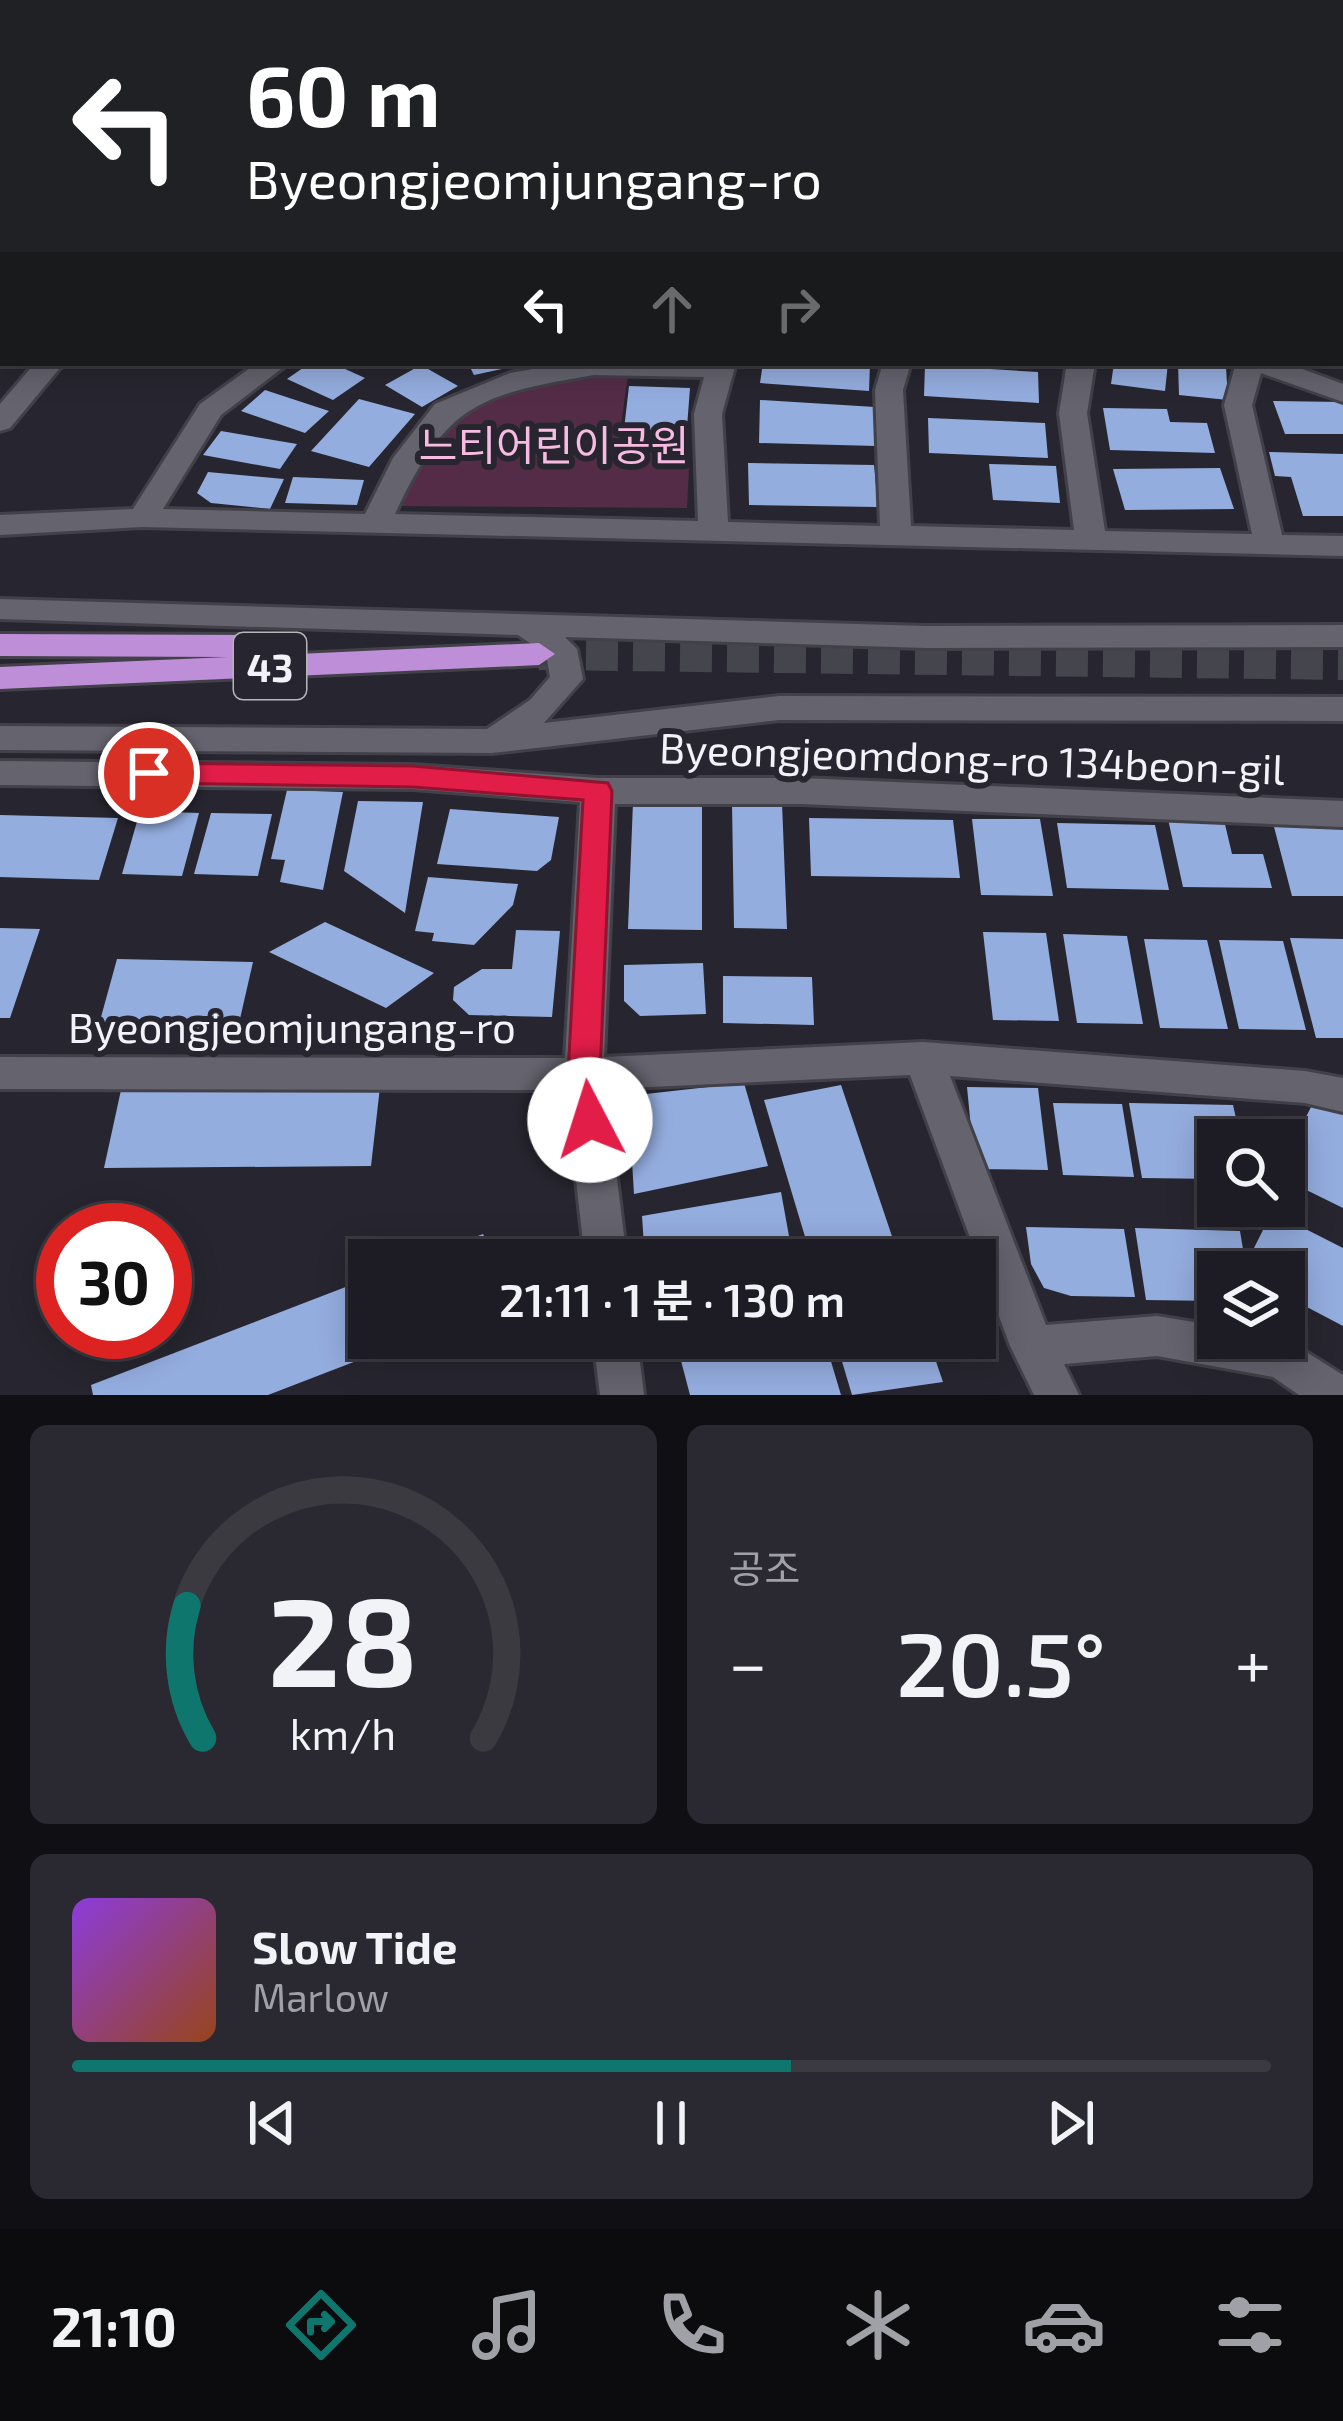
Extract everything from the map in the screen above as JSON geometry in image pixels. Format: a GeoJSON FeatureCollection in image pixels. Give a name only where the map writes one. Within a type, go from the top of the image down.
{"type":"FeatureCollection","features":[{"type":"Feature","properties":{"kind":"highway","name":"43"},"geometry":{"type":"LineString","coordinates":[[0,645],[224,645],[539,654],[0,678]]}},
{"type":"Feature","properties":{"kind":"street"},"geometry":{"type":"LineString","coordinates":[[0,422],[47,366]]}},
{"type":"Feature","properties":{"kind":"street"},"geometry":{"type":"LineString","coordinates":[[142,518],[210,410],[271,366]]}},
{"type":"Feature","properties":{"kind":"street"},"geometry":{"type":"LineString","coordinates":[[375,524],[407,458],[445,410],[520,380],[594,367],[720,366],[708,414],[713,532]]}},
{"type":"Feature","properties":{"kind":"street"},"geometry":{"type":"LineString","coordinates":[[896,366],[889,390],[896,536]]}},
{"type":"Feature","properties":{"kind":"street"},"geometry":{"type":"LineString","coordinates":[[1081,366],[1073,412],[1091,540]]}},
{"type":"Feature","properties":{"kind":"street"},"geometry":{"type":"LineString","coordinates":[[1249,366],[1238,405],[1269,544]]}},
{"type":"Feature","properties":{"kind":"street"},"geometry":{"type":"LineString","coordinates":[[1269,366],[1343,394]]}},
{"type":"Feature","properties":{"kind":"street"},"geometry":{"type":"LineString","coordinates":[[0,525],[142,518],[1343,546]]}},
{"type":"Feature","properties":{"kind":"street"},"geometry":{"type":"LineString","coordinates":[[0,609],[926,637],[1343,636]]}},
{"type":"Feature","properties":{"kind":"street"},"geometry":{"type":"LineString","coordinates":[[492,741],[542,707],[566,679],[561,649],[520,622]]}},
{"type":"Feature","properties":{"kind":"street"},"geometry":{"type":"LineString","coordinates":[[0,738],[492,741],[779,708],[1343,709]]}},
{"type":"Feature","properties":{"kind":"street"},"geometry":{"type":"LineString","coordinates":[[0,773],[413,777],[598,791],[584,1074],[604,1239]]}},
{"type":"Feature","properties":{"kind":"street","name":"Byeongjeomdong-ro 134beon-gil"},"geometry":{"type":"LineString","coordinates":[[598,791],[801,791],[1343,814]]}},
{"type":"Feature","properties":{"kind":"street"},"geometry":{"type":"LineString","coordinates":[[923,1058],[1032,1346],[1058,1395]]}},
{"type":"Feature","properties":{"kind":"street","name":"Byeongjeomjungang-ro"},"geometry":{"type":"LineString","coordinates":[[0,1073],[584,1074],[923,1058],[1305,1087],[1343,1095]]}},
{"type":"Feature","properties":{"kind":"street"},"geometry":{"type":"LineString","coordinates":[[1032,1346],[1157,1336],[1283,1358],[1335,1395]]}},
{"type":"Feature","properties":{"kind":"street"},"geometry":{"type":"LineString","coordinates":[[618,1359],[622,1395]]}},
{"type":"Feature","properties":{"kind":"green space","name":"느티어린이공원"},"geometry":{"type":"Polygon","coordinates":[[[598,373],[628,375],[618,446],[690,448],[687,508],[397,506],[434,444],[476,407],[529,387],[598,373]]]}},
{"type":"Feature","properties":{"kind":"building"},"geometry":{"type":"Polygon","coordinates":[[[306,366],[339,366],[365,378],[333,400],[287,379],[306,366]]]}},
{"type":"Feature","properties":{"kind":"building"},"geometry":{"type":"Polygon","coordinates":[[[423,366],[458,386],[422,407],[385,385],[423,366]]]}},
{"type":"Feature","properties":{"kind":"building"},"geometry":{"type":"Polygon","coordinates":[[[470,366],[515,366],[474,375],[470,366]]]}},
{"type":"Feature","properties":{"kind":"building"},"geometry":{"type":"Polygon","coordinates":[[[763,366],[870,366],[869,391],[760,383],[763,366]]]}},
{"type":"Feature","properties":{"kind":"building"},"geometry":{"type":"Polygon","coordinates":[[[925,366],[1038,372],[1039,403],[924,396],[925,366]]]}},
{"type":"Feature","properties":{"kind":"building"},"geometry":{"type":"Polygon","coordinates":[[[1114,366],[1168,366],[1165,391],[1111,384],[1114,366]]]}},
{"type":"Feature","properties":{"kind":"building"},"geometry":{"type":"Polygon","coordinates":[[[1178,366],[1226,367],[1228,400],[1179,395],[1178,366]]]}},
{"type":"Feature","properties":{"kind":"building"},"geometry":{"type":"Polygon","coordinates":[[[629,386],[690,388],[686,440],[623,438],[629,386]]]}},
{"type":"Feature","properties":{"kind":"building"},"geometry":{"type":"Polygon","coordinates":[[[265,390],[329,411],[305,433],[241,411],[265,390]]]}},
{"type":"Feature","properties":{"kind":"building"},"geometry":{"type":"Polygon","coordinates":[[[359,399],[415,414],[369,467],[311,451],[359,399]]]}},
{"type":"Feature","properties":{"kind":"building"},"geometry":{"type":"Polygon","coordinates":[[[760,400],[875,407],[877,446],[759,443],[760,400]]]}},
{"type":"Feature","properties":{"kind":"building"},"geometry":{"type":"Polygon","coordinates":[[[1273,401],[1343,402],[1343,434],[1285,434],[1273,401]]]}},
{"type":"Feature","properties":{"kind":"building"},"geometry":{"type":"Polygon","coordinates":[[[1103,408],[1167,409],[1170,422],[1207,423],[1215,453],[1110,450],[1103,408]]]}},
{"type":"Feature","properties":{"kind":"building"},"geometry":{"type":"Polygon","coordinates":[[[928,418],[1045,423],[1048,458],[929,453],[928,418]]]}},
{"type":"Feature","properties":{"kind":"building"},"geometry":{"type":"Polygon","coordinates":[[[221,431],[297,444],[280,469],[203,455],[221,431]]]}},
{"type":"Feature","properties":{"kind":"building"},"geometry":{"type":"Polygon","coordinates":[[[1269,452],[1343,454],[1343,516],[1303,516],[1291,477],[1275,476],[1269,452]]]}},
{"type":"Feature","properties":{"kind":"building"},"geometry":{"type":"Polygon","coordinates":[[[748,463],[874,465],[878,507],[749,505],[748,463]]]}},
{"type":"Feature","properties":{"kind":"building"},"geometry":{"type":"Polygon","coordinates":[[[989,464],[1056,466],[1060,503],[993,500],[989,464]]]}},
{"type":"Feature","properties":{"kind":"building"},"geometry":{"type":"Polygon","coordinates":[[[1220,468],[1234,509],[1125,510],[1113,469],[1220,468]]]}},
{"type":"Feature","properties":{"kind":"building"},"geometry":{"type":"Polygon","coordinates":[[[208,472],[284,479],[270,509],[211,503],[197,493],[208,472]]]}},
{"type":"Feature","properties":{"kind":"building"},"geometry":{"type":"Polygon","coordinates":[[[293,477],[364,480],[357,505],[285,503],[293,477]]]}},
{"type":"Feature","properties":{"kind":"building"},"geometry":{"type":"Polygon","coordinates":[[[287,790],[343,792],[323,890],[280,882],[285,860],[271,859],[287,790]]]}},
{"type":"Feature","properties":{"kind":"building"},"geometry":{"type":"Polygon","coordinates":[[[358,801],[423,802],[405,913],[344,871],[358,801]]]}},
{"type":"Feature","properties":{"kind":"building"},"geometry":{"type":"Polygon","coordinates":[[[633,802],[702,802],[702,930],[628,929],[633,802]]]}},
{"type":"Feature","properties":{"kind":"building"},"geometry":{"type":"Polygon","coordinates":[[[732,803],[782,803],[787,929],[734,928],[732,803]]]}},
{"type":"Feature","properties":{"kind":"building"},"geometry":{"type":"Polygon","coordinates":[[[450,809],[559,817],[551,860],[537,871],[437,864],[450,809]]]}},
{"type":"Feature","properties":{"kind":"building"},"geometry":{"type":"Polygon","coordinates":[[[140,811],[199,813],[182,876],[122,874],[140,811]]]}},
{"type":"Feature","properties":{"kind":"building"},"geometry":{"type":"Polygon","coordinates":[[[211,813],[272,814],[258,876],[194,874],[211,813]]]}},
{"type":"Feature","properties":{"kind":"building"},"geometry":{"type":"Polygon","coordinates":[[[0,815],[118,818],[99,880],[0,877],[0,815]]]}},
{"type":"Feature","properties":{"kind":"building"},"geometry":{"type":"Polygon","coordinates":[[[809,818],[953,820],[960,878],[811,876],[809,818]]]}},
{"type":"Feature","properties":{"kind":"building"},"geometry":{"type":"Polygon","coordinates":[[[972,819],[1040,819],[1053,896],[981,895],[972,819]]]}},
{"type":"Feature","properties":{"kind":"building"},"geometry":{"type":"Polygon","coordinates":[[[1168,819],[1224,820],[1232,854],[1263,854],[1272,888],[1183,887],[1168,819]]]}},
{"type":"Feature","properties":{"kind":"building"},"geometry":{"type":"Polygon","coordinates":[[[1057,823],[1155,825],[1169,890],[1067,888],[1057,823]]]}},
{"type":"Feature","properties":{"kind":"building"},"geometry":{"type":"Polygon","coordinates":[[[1273,823],[1343,824],[1343,896],[1292,896],[1273,823]]]}},
{"type":"Feature","properties":{"kind":"building"},"geometry":{"type":"Polygon","coordinates":[[[428,877],[518,884],[513,905],[474,945],[432,941],[434,933],[415,931],[428,877]]]}},
{"type":"Feature","properties":{"kind":"building"},"geometry":{"type":"Polygon","coordinates":[[[325,922],[434,973],[386,1008],[269,952],[325,922]]]}},
{"type":"Feature","properties":{"kind":"building"},"geometry":{"type":"Polygon","coordinates":[[[0,928],[40,929],[10,1018],[0,1018],[0,928]]]}},
{"type":"Feature","properties":{"kind":"building"},"geometry":{"type":"Polygon","coordinates":[[[516,930],[560,931],[552,1017],[469,1015],[453,1000],[454,987],[482,969],[512,969],[516,930]]]}},
{"type":"Feature","properties":{"kind":"building"},"geometry":{"type":"Polygon","coordinates":[[[983,932],[1046,933],[1059,1021],[993,1020],[983,932]]]}},
{"type":"Feature","properties":{"kind":"building"},"geometry":{"type":"Polygon","coordinates":[[[1063,934],[1127,936],[1143,1024],[1077,1023],[1063,934]]]}},
{"type":"Feature","properties":{"kind":"building"},"geometry":{"type":"Polygon","coordinates":[[[1290,938],[1343,939],[1343,1038],[1316,1038],[1290,938]]]}},
{"type":"Feature","properties":{"kind":"building"},"geometry":{"type":"Polygon","coordinates":[[[1144,939],[1207,940],[1228,1029],[1160,1028],[1144,939]]]}},
{"type":"Feature","properties":{"kind":"building"},"geometry":{"type":"Polygon","coordinates":[[[1219,940],[1283,941],[1306,1030],[1239,1029],[1219,940]]]}},
{"type":"Feature","properties":{"kind":"building"},"geometry":{"type":"Polygon","coordinates":[[[117,959],[253,962],[237,1032],[98,1028],[117,959]]]}},
{"type":"Feature","properties":{"kind":"building"},"geometry":{"type":"Polygon","coordinates":[[[703,963],[706,1014],[640,1016],[624,1001],[624,965],[703,963]]]}},
{"type":"Feature","properties":{"kind":"building"},"geometry":{"type":"Polygon","coordinates":[[[723,976],[812,977],[814,1025],[723,1023],[723,976]]]}},
{"type":"Feature","properties":{"kind":"building"},"geometry":{"type":"Polygon","coordinates":[[[744,1083],[768,1166],[634,1194],[628,1096],[744,1083]]]}},
{"type":"Feature","properties":{"kind":"building"},"geometry":{"type":"Polygon","coordinates":[[[841,1085],[893,1239],[806,1239],[764,1100],[841,1085]]]}},
{"type":"Feature","properties":{"kind":"building"},"geometry":{"type":"Polygon","coordinates":[[[380,1087],[371,1166],[104,1168],[121,1090],[380,1087]]]}},
{"type":"Feature","properties":{"kind":"building"},"geometry":{"type":"Polygon","coordinates":[[[967,1087],[1038,1088],[1048,1170],[975,1169],[967,1087]]]}},
{"type":"Feature","properties":{"kind":"building"},"geometry":{"type":"Polygon","coordinates":[[[1316,1097],[1343,1110],[1343,1208],[1305,1189],[1305,1119],[1316,1097]]]}},
{"type":"Feature","properties":{"kind":"building"},"geometry":{"type":"Polygon","coordinates":[[[1053,1103],[1122,1104],[1134,1177],[1063,1175],[1053,1103]]]}},
{"type":"Feature","properties":{"kind":"building"},"geometry":{"type":"Polygon","coordinates":[[[1129,1103],[1233,1105],[1236,1119],[1197,1119],[1197,1179],[1142,1178],[1129,1103]]]}},
{"type":"Feature","properties":{"kind":"building"},"geometry":{"type":"Polygon","coordinates":[[[781,1192],[790,1239],[644,1239],[642,1216],[781,1192]]]}},
{"type":"Feature","properties":{"kind":"building"},"geometry":{"type":"Polygon","coordinates":[[[1026,1227],[1124,1229],[1135,1297],[1071,1296],[1044,1288],[1031,1264],[1026,1227]]]}},
{"type":"Feature","properties":{"kind":"building"},"geometry":{"type":"Polygon","coordinates":[[[1264,1227],[1302,1227],[1343,1248],[1343,1326],[1305,1306],[1305,1251],[1252,1251],[1264,1227]]]}},
{"type":"Feature","properties":{"kind":"building"},"geometry":{"type":"Polygon","coordinates":[[[1135,1228],[1240,1231],[1243,1251],[1197,1251],[1197,1301],[1146,1300],[1135,1228]]]}},
{"type":"Feature","properties":{"kind":"building"},"geometry":{"type":"Polygon","coordinates":[[[348,1286],[348,1359],[361,1359],[268,1395],[93,1395],[91,1385],[159,1359],[192,1359],[192,1346],[348,1286]]]}},
{"type":"Feature","properties":{"kind":"building"},"geometry":{"type":"Polygon","coordinates":[[[681,1359],[830,1359],[841,1395],[690,1395],[681,1359]]]}},
{"type":"Feature","properties":{"kind":"building"},"geometry":{"type":"Polygon","coordinates":[[[841,1359],[935,1359],[943,1382],[852,1395],[841,1359]]]}},
{"type":"Feature","properties":{"kind":"tunnel"},"geometry":{"type":"LineString","coordinates":[[539,654],[1343,664]]}},
{"type":"Feature","properties":{"kind":"route"},"geometry":{"type":"LineString","coordinates":[[149,773],[413,777],[598,791],[584,1074],[590,1120]]}}]}
